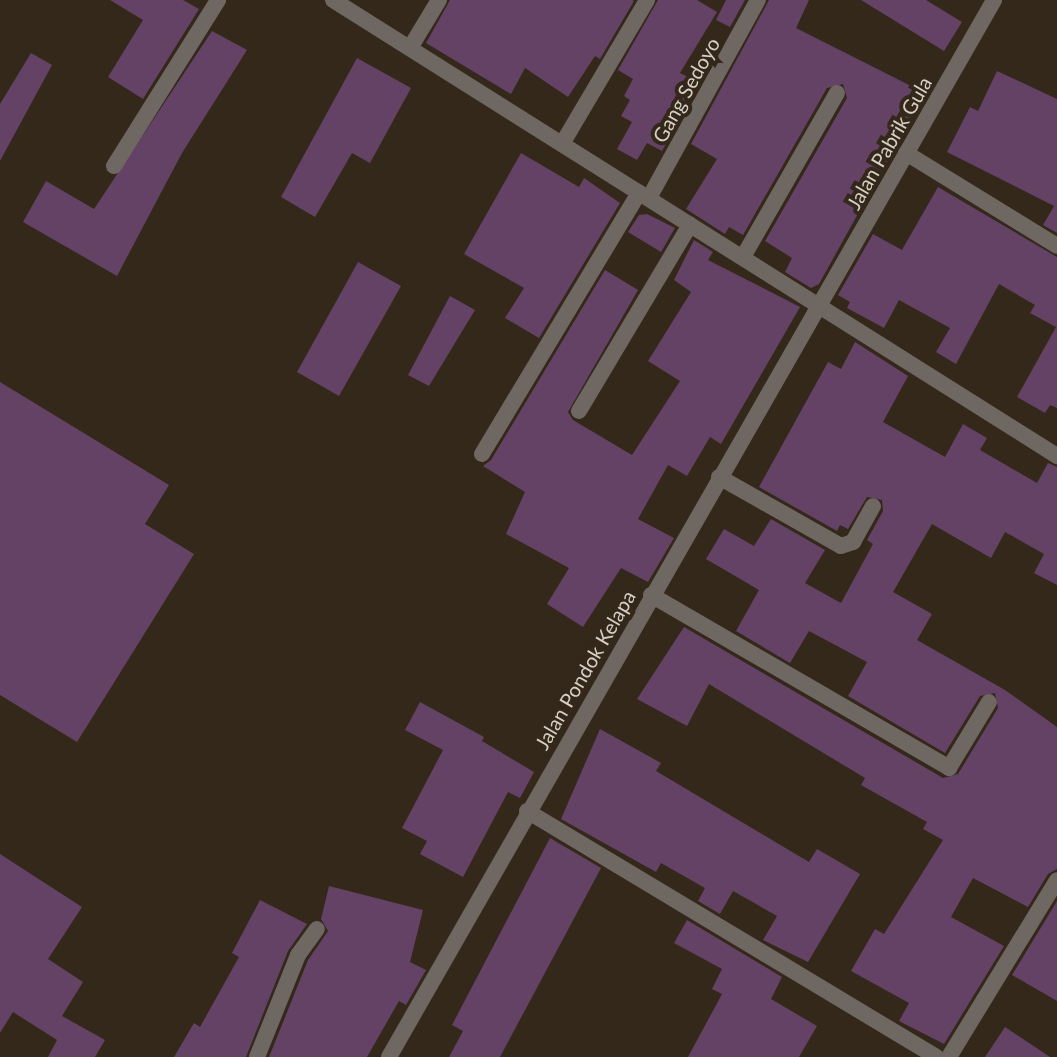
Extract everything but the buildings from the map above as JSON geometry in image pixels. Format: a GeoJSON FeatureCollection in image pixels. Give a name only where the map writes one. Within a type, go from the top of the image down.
{"type":"FeatureCollection","features":[{"type":"Feature","properties":{"kind":"street"},"geometry":{"type":"LineString","coordinates":[[114,166],[218,0]]}},
{"type":"Feature","properties":{"kind":"street"},"geometry":{"type":"LineString","coordinates":[[410,48],[439,0]]}},
{"type":"Feature","properties":{"kind":"street"},"geometry":{"type":"LineString","coordinates":[[562,144],[647,0]]}},
{"type":"Feature","properties":{"kind":"street","name":"Gang Sedoyo"},"geometry":{"type":"LineString","coordinates":[[482,454],[644,196],[758,0]]}},
{"type":"Feature","properties":{"kind":"street","name":"Jalan Pabrik Gula"},"geometry":{"type":"LineString","coordinates":[[818,305],[994,0]]}},
{"type":"Feature","properties":{"kind":"street"},"geometry":{"type":"LineString","coordinates":[[338,1],[1057,456]]}},
{"type":"Feature","properties":{"kind":"street"},"geometry":{"type":"LineString","coordinates":[[743,257],[837,93]]}},
{"type":"Feature","properties":{"kind":"street"},"geometry":{"type":"LineString","coordinates":[[906,153],[1057,246]]}},
{"type":"Feature","properties":{"kind":"street"},"geometry":{"type":"LineString","coordinates":[[579,411],[690,225]]}},
{"type":"Feature","properties":{"kind":"street","name":"Jalan Pondok Kelapa"},"geometry":{"type":"LineString","coordinates":[[389,1057],[818,305]]}},
{"type":"Feature","properties":{"kind":"street"},"geometry":{"type":"LineString","coordinates":[[719,477],[841,546],[853,542],[873,506]]}},
{"type":"Feature","properties":{"kind":"street"},"geometry":{"type":"LineString","coordinates":[[651,595],[949,768],[989,702]]}},
{"type":"Feature","properties":{"kind":"street"},"geometry":{"type":"LineString","coordinates":[[527,811],[936,1057]]}},
{"type":"Feature","properties":{"kind":"street"},"geometry":{"type":"LineString","coordinates":[[949,1057],[1057,880]]}},
{"type":"Feature","properties":{"kind":"street"},"geometry":{"type":"LineString","coordinates":[[257,1057],[298,955],[317,929]]}}]}
